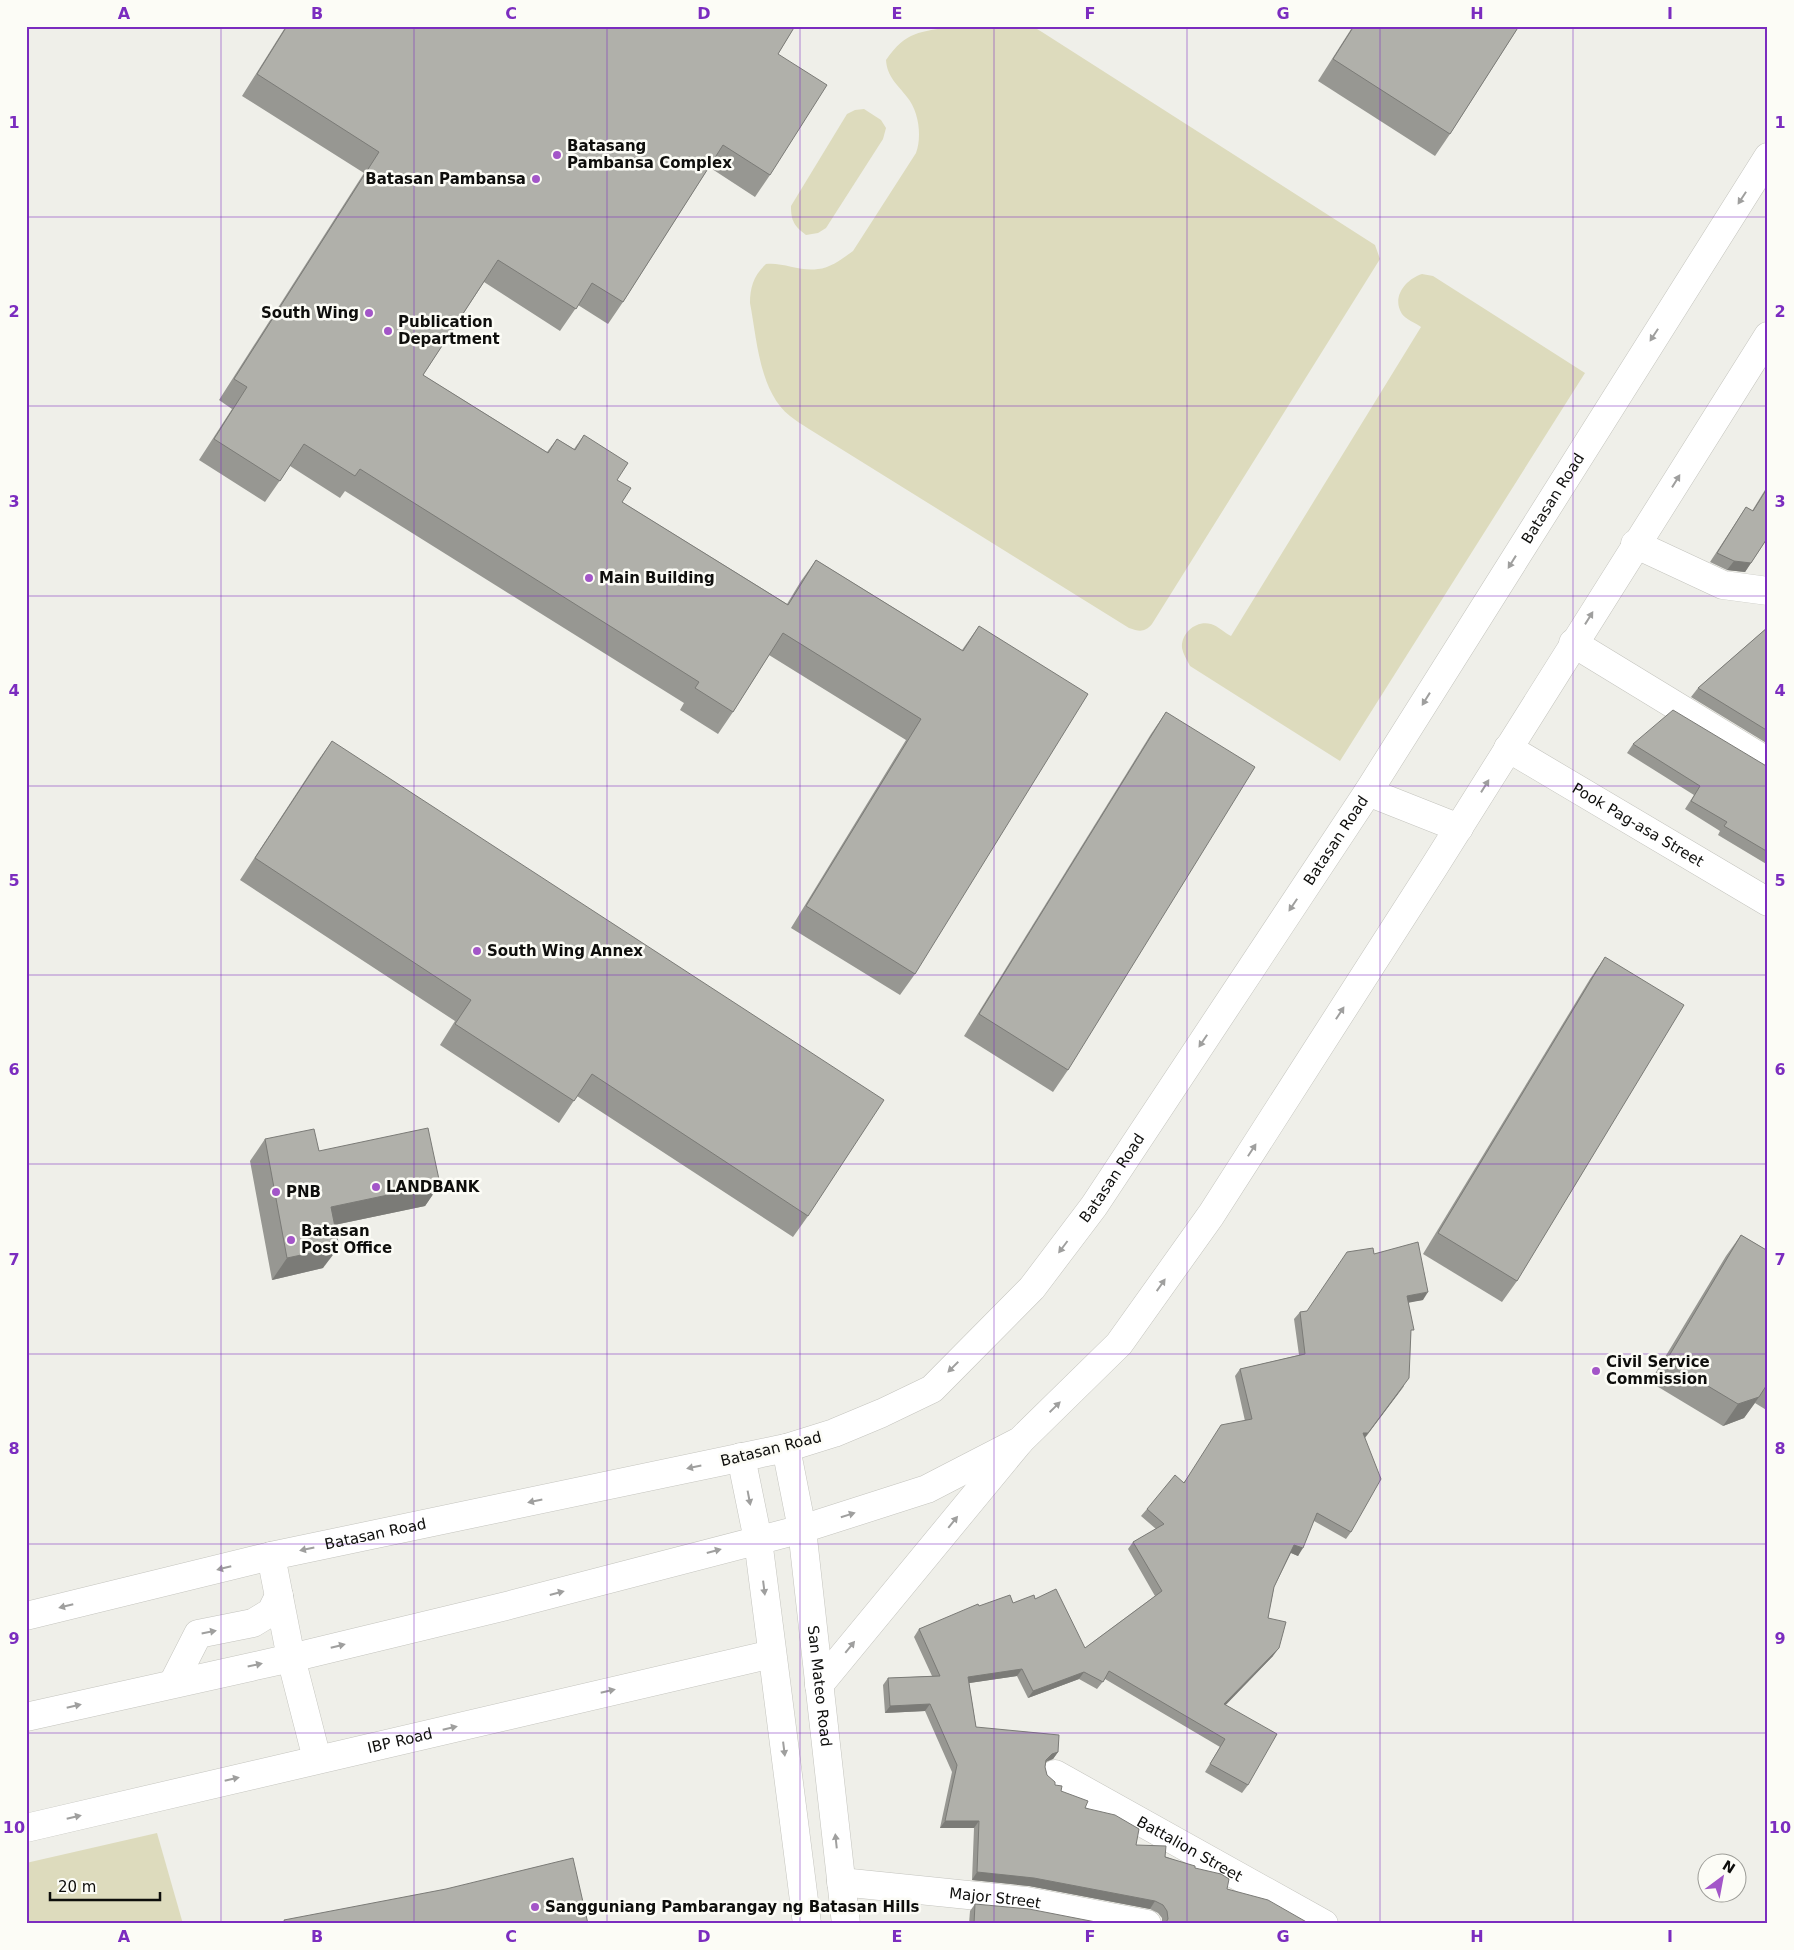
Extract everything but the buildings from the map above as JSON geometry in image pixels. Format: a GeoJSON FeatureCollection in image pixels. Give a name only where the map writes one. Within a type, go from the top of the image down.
{"type":"FeatureCollection","features":[{"type":"Feature","properties":{"kind":"main road","name":"Batasan Road"},"geometry":{"type":"LineString","coordinates":[[26,1616],[271,1556],[786,1448],[850,1426],[932,1389],[1032,1288],[1094,1206],[1368,792],[1768,157]]}},
{"type":"Feature","properties":{"kind":"main road"},"geometry":{"type":"LineString","coordinates":[[819,1685],[1020,1441],[1119,1344],[1211,1215],[1459,828],[1635,544],[1768,336]]}},
{"type":"Feature","properties":{"kind":"main road"},"geometry":{"type":"LineString","coordinates":[[1635,544],[1723,585],[1768,590]]}},
{"type":"Feature","properties":{"kind":"main road"},"geometry":{"type":"LineString","coordinates":[[1573,643],[1768,762]]}},
{"type":"Feature","properties":{"kind":"main road","name":"Pook Pag-asa Street"},"geometry":{"type":"LineString","coordinates":[[1508,748],[1768,902]]}},
{"type":"Feature","properties":{"kind":"main road"},"geometry":{"type":"LineString","coordinates":[[1368,792],[1459,828]]}},
{"type":"Feature","properties":{"kind":"main road"},"geometry":{"type":"LineString","coordinates":[[26,1716],[290,1658],[510,1605],[802,1529],[927,1489],[1020,1441]]}},
{"type":"Feature","properties":{"kind":"main road","name":"San Mateo Road"},"geometry":{"type":"LineString","coordinates":[[786,1448],[802,1529],[846,1924]]}},
{"type":"Feature","properties":{"kind":"main road"},"geometry":{"type":"LineString","coordinates":[[741,1458],[758,1540],[806,1924]]}},
{"type":"Feature","properties":{"kind":"main road"},"geometry":{"type":"LineString","coordinates":[[271,1556],[290,1658],[317,1759]]}},
{"type":"Feature","properties":{"kind":"main road"},"geometry":{"type":"LineString","coordinates":[[173,1683],[198,1634],[258,1621],[271,1612],[279,1596]]}},
{"type":"Feature","properties":{"kind":"main road","name":"IBP Road"},"geometry":{"type":"LineString","coordinates":[[26,1828],[772,1654]]}},
{"type":"Feature","properties":{"kind":"main road","name":"Battalion Street"},"geometry":{"type":"LineString","coordinates":[[1055,1774],[1324,1924]]}},
{"type":"Feature","properties":{"kind":"main road","name":"Major Street"},"geometry":{"type":"LineString","coordinates":[[841,1882],[1026,1901],[1074,1917],[1147,1924]]}},
{"type":"Feature","properties":{"kind":"shaded area"},"geometry":{"type":"Polygon","coordinates":[[[953,26],[1032,26],[1375,245],[1380,259],[1152,624],[1145,630],[1139,631],[1129,628],[799,423],[780,405],[772,393],[761,364],[750,303],[752,287],[756,277],[766,264],[779,264],[812,270],[832,265],[853,251],[918,147],[917,117],[911,103],[888,71],[886,60],[907,38],[922,32],[953,26]]]}},
{"type":"Feature","properties":{"kind":"shaded area"},"geometry":{"type":"Polygon","coordinates":[[[864,109],[881,120],[886,128],[883,139],[826,228],[818,233],[806,235],[794,223],[791,206],[847,114],[855,110],[864,109]]]}},
{"type":"Feature","properties":{"kind":"shaded area"},"geometry":{"type":"Polygon","coordinates":[[[1422,274],[1433,276],[1585,373],[1340,761],[1190,666],[1184,655],[1182,642],[1190,629],[1205,623],[1214,625],[1231,636],[1421,327],[1403,316],[1398,301],[1399,295],[1406,284],[1422,274]]]}},
{"type":"Feature","properties":{"kind":"shaded area"},"geometry":{"type":"Polygon","coordinates":[[[157,1833],[183,1924],[26,1924],[26,1863],[157,1833]]]}},
{"type":"Feature","properties":{"kind":"place","name":"Batasang Pambansa Complex"},"geometry":{"type":"Point","coordinates":[557,155]}},
{"type":"Feature","properties":{"kind":"place","name":"Batasan Pambansa"},"geometry":{"type":"Point","coordinates":[536,179]}},
{"type":"Feature","properties":{"kind":"place","name":"South Wing"},"geometry":{"type":"Point","coordinates":[369,313]}},
{"type":"Feature","properties":{"kind":"place","name":"Publication Department"},"geometry":{"type":"Point","coordinates":[388,331]}},
{"type":"Feature","properties":{"kind":"place","name":"Main Building"},"geometry":{"type":"Point","coordinates":[589,578]}},
{"type":"Feature","properties":{"kind":"place","name":"South Wing Annex"},"geometry":{"type":"Point","coordinates":[477,951]}},
{"type":"Feature","properties":{"kind":"place","name":"LANDBANK"},"geometry":{"type":"Point","coordinates":[376,1187]}},
{"type":"Feature","properties":{"kind":"place","name":"PNB"},"geometry":{"type":"Point","coordinates":[276,1192]}},
{"type":"Feature","properties":{"kind":"place","name":"Batasan Post Office"},"geometry":{"type":"Point","coordinates":[291,1240]}},
{"type":"Feature","properties":{"kind":"place","name":"Civil Service Commission"},"geometry":{"type":"Point","coordinates":[1596,1371]}},
{"type":"Feature","properties":{"kind":"place","name":"Sangguniang Pambarangay ng Batasan Hills"},"geometry":{"type":"Point","coordinates":[535,1907]}}]}
